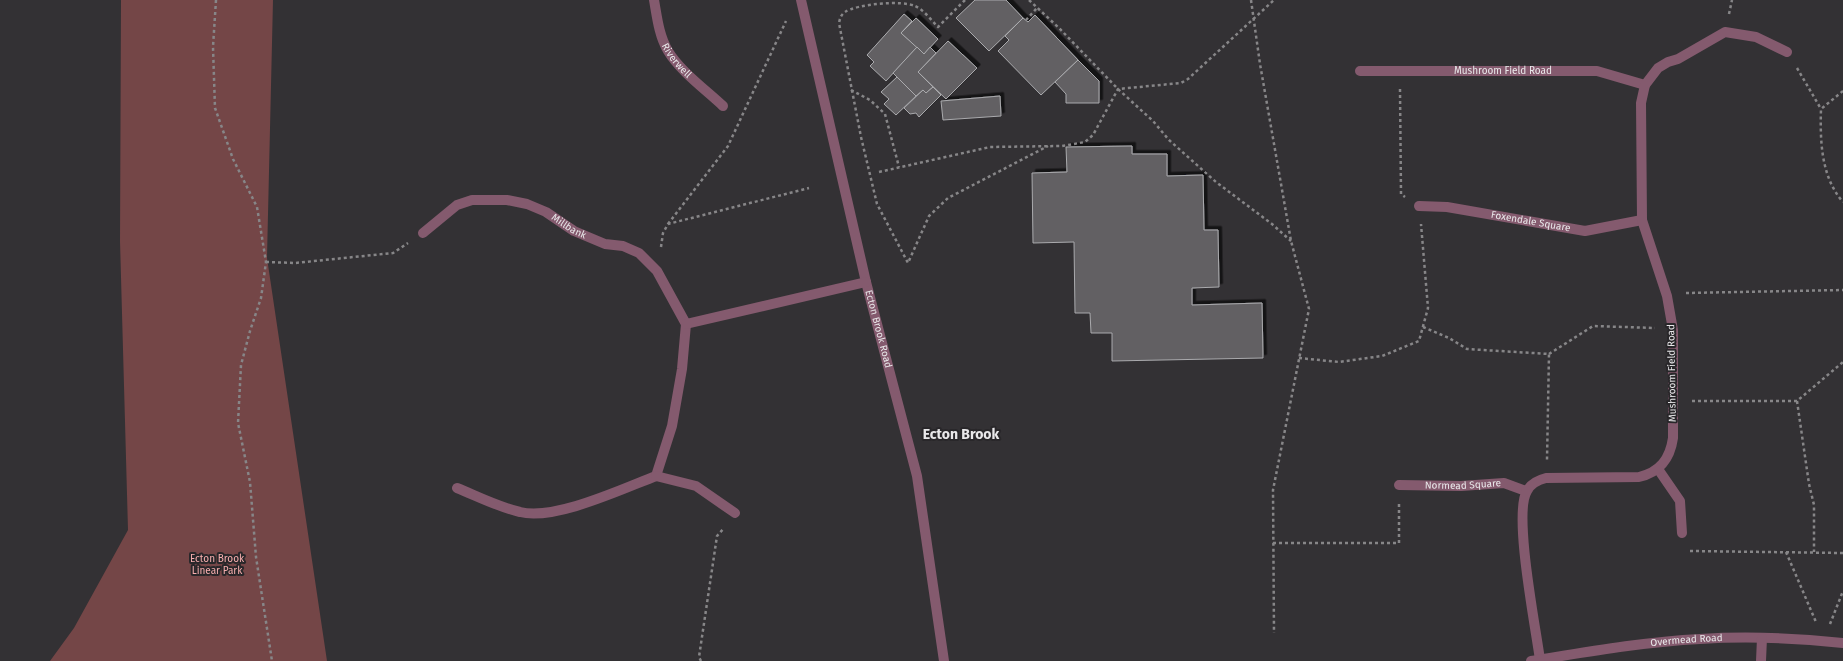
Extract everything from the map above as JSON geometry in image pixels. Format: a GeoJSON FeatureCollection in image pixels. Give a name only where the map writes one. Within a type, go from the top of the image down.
{"type":"FeatureCollection","features":[{"type":"Feature","properties":{"kind":"street","name":"Riverwell"},"geometry":{"type":"LineString","coordinates":[[654,0],[661,34],[667,51],[676,62],[723,106]]}},
{"type":"Feature","properties":{"kind":"street","name":"Ecton Brook Road"},"geometry":{"type":"LineString","coordinates":[[801,0],[866,282],[917,476],[944,661]]}},
{"type":"Feature","properties":{"kind":"street","name":"Mushroom Field Road"},"geometry":{"type":"LineString","coordinates":[[1658,469],[1666,460],[1671,450],[1673,330],[1667,296],[1642,220],[1641,103],[1645,85],[1658,68],[1668,62],[1678,59],[1725,32],[1756,37],[1787,52]]}},
{"type":"Feature","properties":{"kind":"street","name":"Mushroom Field Road"},"geometry":{"type":"LineString","coordinates":[[1360,71],[1596,71],[1645,85]]}},
{"type":"Feature","properties":{"kind":"street","name":"Millbank"},"geometry":{"type":"LineString","coordinates":[[423,233],[457,205],[472,200],[507,200],[527,204],[546,212],[574,231],[605,244],[623,246],[639,253],[657,271],[686,324]]}},
{"type":"Feature","properties":{"kind":"street","name":"Foxendale Square"},"geometry":{"type":"LineString","coordinates":[[1419,206],[1447,207],[1585,231],[1642,220]]}},
{"type":"Feature","properties":{"kind":"street"},"geometry":{"type":"LineString","coordinates":[[656,476],[672,426],[686,324],[866,282]]}},
{"type":"Feature","properties":{"kind":"street"},"geometry":{"type":"LineString","coordinates":[[1536,660],[1522,518],[1526,491],[1538,480],[1546,478],[1639,477],[1658,469],[1680,500],[1682,533]]}},
{"type":"Feature","properties":{"kind":"street"},"geometry":{"type":"LineString","coordinates":[[457,488],[521,513],[535,514],[567,509],[656,476],[696,486],[735,513]]}},
{"type":"Feature","properties":{"kind":"street","name":"Normead Square"},"geometry":{"type":"LineString","coordinates":[[1399,485],[1461,486],[1504,483],[1526,491]]}},
{"type":"Feature","properties":{"kind":"street","name":"Overmead Road"},"geometry":{"type":"LineString","coordinates":[[1536,660],[1635,644],[1701,638],[1762,638],[1843,643]]}},
{"type":"Feature","properties":{"kind":"street"},"geometry":{"type":"LineString","coordinates":[[1761,661],[1762,638]]}},
{"type":"Feature","properties":{"kind":"path"},"geometry":{"type":"LineString","coordinates":[[216,0],[213,47],[215,108],[232,158],[257,207],[266,262],[261,298],[241,365],[238,423],[250,482],[256,557],[272,661]]}},
{"type":"Feature","properties":{"kind":"path"},"geometry":{"type":"LineString","coordinates":[[965,0],[938,27],[921,10],[908,4],[860,6],[844,13],[839,22],[851,90],[877,204],[908,263],[929,216],[948,198],[1048,146]]}},
{"type":"Feature","properties":{"kind":"path"},"geometry":{"type":"LineString","coordinates":[[1029,0],[1118,89],[1153,121],[1169,140],[1216,182],[1272,224],[1291,241]]}},
{"type":"Feature","properties":{"kind":"path"},"geometry":{"type":"LineString","coordinates":[[1251,0],[1291,241],[1309,309],[1273,490],[1274,633]]}},
{"type":"Feature","properties":{"kind":"path"},"geometry":{"type":"LineString","coordinates":[[1118,89],[1181,83],[1274,0]]}},
{"type":"Feature","properties":{"kind":"path"},"geometry":{"type":"LineString","coordinates":[[1026,20],[1037,8]]}},
{"type":"Feature","properties":{"kind":"path"},"geometry":{"type":"LineString","coordinates":[[1787,52],[1821,108],[1820,146],[1833,191],[1843,202]]}},
{"type":"Feature","properties":{"kind":"path"},"geometry":{"type":"LineString","coordinates":[[1300,358],[1338,362],[1382,356],[1419,341],[1428,308],[1419,206],[1401,194],[1399,123],[1401,71]]}},
{"type":"Feature","properties":{"kind":"path"},"geometry":{"type":"LineString","coordinates":[[879,172],[990,147],[1075,145],[1085,142],[1093,135],[1118,89]]}},
{"type":"Feature","properties":{"kind":"path"},"geometry":{"type":"LineString","coordinates":[[851,90],[870,100],[885,114],[899,167]]}},
{"type":"Feature","properties":{"kind":"path"},"geometry":{"type":"LineString","coordinates":[[1821,108],[1843,91]]}},
{"type":"Feature","properties":{"kind":"path"},"geometry":{"type":"LineString","coordinates":[[657,271],[663,233],[668,224],[809,188]]}},
{"type":"Feature","properties":{"kind":"path"},"geometry":{"type":"LineString","coordinates":[[266,262],[295,263],[393,253],[423,233]]}},
{"type":"Feature","properties":{"kind":"path"},"geometry":{"type":"LineString","coordinates":[[1667,296],[1678,293],[1843,290]]}},
{"type":"Feature","properties":{"kind":"path"},"geometry":{"type":"LineString","coordinates":[[1422,327],[1449,338],[1467,349],[1549,354],[1592,326],[1642,327],[1673,330]]}},
{"type":"Feature","properties":{"kind":"path"},"geometry":{"type":"LineString","coordinates":[[1546,478],[1549,354]]}},
{"type":"Feature","properties":{"kind":"path"},"geometry":{"type":"LineString","coordinates":[[1673,401],[1797,401],[1843,362]]}},
{"type":"Feature","properties":{"kind":"path"},"geometry":{"type":"LineString","coordinates":[[1797,401],[1809,484],[1814,505],[1814,552]]}},
{"type":"Feature","properties":{"kind":"path"},"geometry":{"type":"LineString","coordinates":[[1274,543],[1399,543],[1399,485]]}},
{"type":"Feature","properties":{"kind":"path"},"geometry":{"type":"LineString","coordinates":[[701,661],[699,657],[718,536],[735,513]]}},
{"type":"Feature","properties":{"kind":"path"},"geometry":{"type":"LineString","coordinates":[[1682,533],[1688,551],[1843,553]]}},
{"type":"Feature","properties":{"kind":"path"},"geometry":{"type":"LineString","coordinates":[[1786,552],[1823,641]]}},
{"type":"Feature","properties":{"kind":"path"},"geometry":{"type":"LineString","coordinates":[[1823,641],[1843,591]]}},
{"type":"Feature","properties":{"kind":"green space","name":"Ecton Brook Linear Park"},"geometry":{"type":"Polygon","coordinates":[[[121,0],[273,0],[267,258],[327,661],[50,661],[74,628],[128,530],[120,241],[121,0]]]}},
{"type":"Feature","properties":{"kind":"building"},"geometry":{"type":"Polygon","coordinates":[[[975,0],[1006,0],[1023,18],[989,51],[956,18],[975,0]]]}},
{"type":"Feature","properties":{"kind":"building"},"geometry":{"type":"Polygon","coordinates":[[[904,14],[912,21],[901,33],[917,47],[886,81],[870,66],[874,62],[867,55],[904,14]]]}},
{"type":"Feature","properties":{"kind":"building"},"geometry":{"type":"Polygon","coordinates":[[[1035,15],[1078,60],[1041,95],[998,51],[1009,40],[1005,36],[1023,18],[1028,22],[1035,15]]]}},
{"type":"Feature","properties":{"kind":"building"},"geometry":{"type":"Polygon","coordinates":[[[916,18],[938,39],[924,54],[901,33],[916,18]]]}},
{"type":"Feature","properties":{"kind":"building"},"geometry":{"type":"Polygon","coordinates":[[[948,41],[977,68],[946,99],[918,72],[948,41]]]}},
{"type":"Feature","properties":{"kind":"building"},"geometry":{"type":"Polygon","coordinates":[[[917,47],[924,54],[930,47],[936,53],[918,72],[933,87],[926,93],[923,90],[916,96],[893,73],[917,47]]]}},
{"type":"Feature","properties":{"kind":"building"},"geometry":{"type":"Polygon","coordinates":[[[1078,60],[1099,81],[1099,103],[1066,103],[1066,94],[1055,82],[1078,60]]]}},
{"type":"Feature","properties":{"kind":"building"},"geometry":{"type":"Polygon","coordinates":[[[897,77],[916,96],[896,115],[884,104],[889,99],[881,92],[897,77]]]}},
{"type":"Feature","properties":{"kind":"building"},"geometry":{"type":"Polygon","coordinates":[[[933,87],[941,95],[919,117],[916,113],[910,114],[904,108],[923,90],[926,93],[933,87]]]}},
{"type":"Feature","properties":{"kind":"building"},"geometry":{"type":"Polygon","coordinates":[[[1000,96],[1001,116],[943,120],[941,101],[1000,96]]]}},
{"type":"Feature","properties":{"kind":"building"},"geometry":{"type":"Polygon","coordinates":[[[1132,146],[1132,154],[1167,154],[1167,176],[1203,175],[1204,230],[1218,230],[1219,287],[1192,288],[1192,305],[1262,303],[1263,358],[1112,361],[1112,333],[1091,333],[1090,313],[1075,313],[1074,242],[1033,243],[1032,173],[1067,172],[1066,147],[1132,146]]]}},
{"type":"Feature","properties":{"kind":"district","name":"Ecton Brook"},"geometry":{"type":"Point","coordinates":[961,434]}}]}
